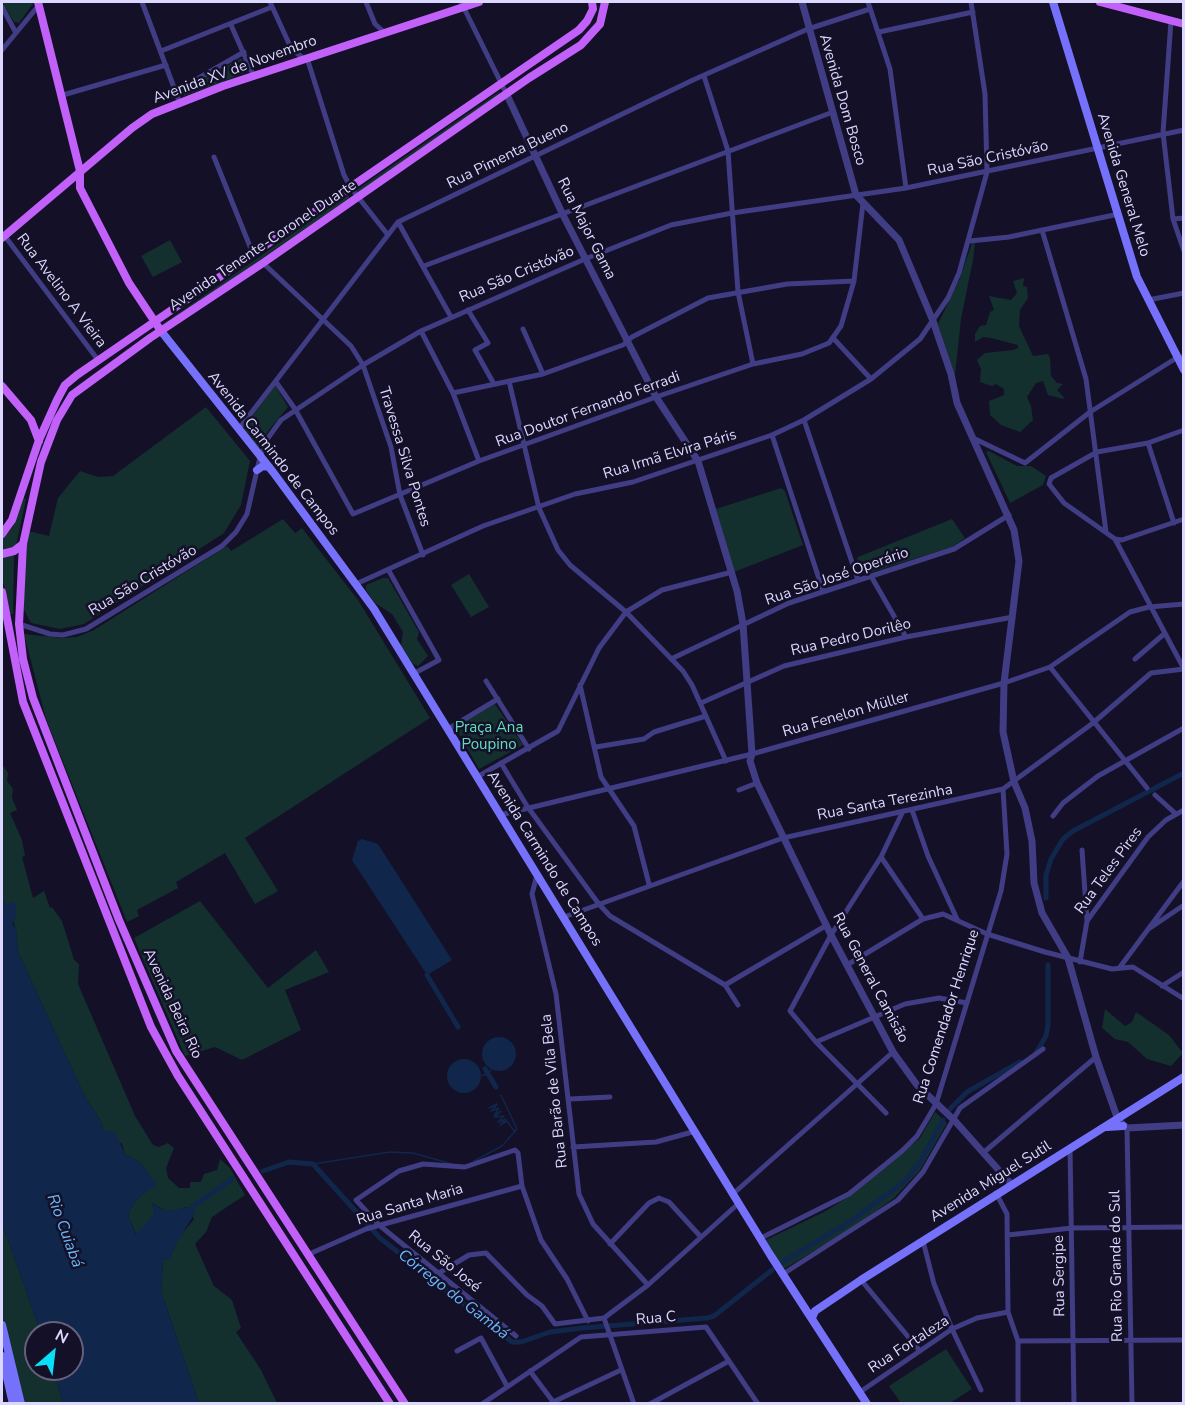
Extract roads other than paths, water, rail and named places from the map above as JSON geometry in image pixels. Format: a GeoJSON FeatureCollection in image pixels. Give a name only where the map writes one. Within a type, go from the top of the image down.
{"type":"FeatureCollection","features":[{"type":"Feature","properties":{"kind":"main road","name":"Avenida XV de Novembro"},"geometry":{"type":"LineString","coordinates":[[3,236],[132,128],[152,114],[179,101],[462,4],[479,2]]}},
{"type":"Feature","properties":{"kind":"main road","name":"Avenida Tenente-Coronel Duarte"},"geometry":{"type":"LineString","coordinates":[[2,534],[12,520],[39,440],[65,385],[154,321],[539,58],[587,21],[593,9],[592,2]]}},
{"type":"Feature","properties":{"kind":"main road","name":"Avenida Tenente-Coronel Duarte"},"geometry":{"type":"LineString","coordinates":[[19,572],[41,462],[57,420],[72,395],[84,384],[358,198],[529,78],[569,54],[590,37],[600,24],[605,2]]}},
{"type":"Feature","properties":{"kind":"main road","name":"Avenida General Melo"},"geometry":{"type":"LineString","coordinates":[[1053,2],[1146,300],[1180,357],[1184,370]]}},
{"type":"Feature","properties":{"kind":"main road"},"geometry":{"type":"LineString","coordinates":[[1100,2],[1184,24]]}},
{"type":"Feature","properties":{"kind":"main road","name":"Avenida Carmindo de Campos"},"geometry":{"type":"LineString","coordinates":[[39,4],[80,171],[80,188],[129,283],[161,331],[238,431],[269,467],[356,585],[448,729],[783,1274],[867,1404]]}},
{"type":"Feature","properties":{"kind":"main road"},"geometry":{"type":"LineString","coordinates":[[529,78],[539,58]]}},
{"type":"Feature","properties":{"kind":"main road"},"geometry":{"type":"LineString","coordinates":[[61,187],[70,185],[80,188]]}},
{"type":"Feature","properties":{"kind":"main road"},"geometry":{"type":"LineString","coordinates":[[2,386],[31,420],[39,440],[41,462]]}},
{"type":"Feature","properties":{"kind":"main road"},"geometry":{"type":"LineString","coordinates":[[39,440],[57,420]]}},
{"type":"Feature","properties":{"kind":"main road"},"geometry":{"type":"LineString","coordinates":[[257,470],[263,466],[269,467]]}},
{"type":"Feature","properties":{"kind":"main road"},"geometry":{"type":"LineString","coordinates":[[2,554],[23,544]]}},
{"type":"Feature","properties":{"kind":"main road","name":"Avenida Beira Rio"},"geometry":{"type":"LineString","coordinates":[[19,572],[19,624],[23,659],[33,698],[119,920],[176,1052],[405,1404]]}},
{"type":"Feature","properties":{"kind":"main road"},"geometry":{"type":"LineString","coordinates":[[2,583],[9,615],[19,624]]}},
{"type":"Feature","properties":{"kind":"main road","name":"Avenida Beira Rio"},"geometry":{"type":"LineString","coordinates":[[2,592],[23,702],[151,1027],[178,1076],[390,1404]]}},
{"type":"Feature","properties":{"kind":"main road"},"geometry":{"type":"LineString","coordinates":[[103,905],[112,919],[119,920]]}},
{"type":"Feature","properties":{"kind":"main road"},"geometry":{"type":"LineString","coordinates":[[128,970],[131,966],[135,968],[152,998]]}},
{"type":"Feature","properties":{"kind":"main road","name":"Avenida Miguel Sutil"},"geometry":{"type":"LineString","coordinates":[[810,1315],[996,1193],[1106,1127],[1123,1124],[1184,1077]]}},
{"type":"Feature","properties":{"kind":"main road"},"geometry":{"type":"LineString","coordinates":[[2,1325],[13,1404]]}},
{"type":"Feature","properties":{"kind":"main road"},"geometry":{"type":"LineString","coordinates":[[2,1356],[21,1404]]}},
{"type":"Feature","properties":{"kind":"street"},"geometry":{"type":"LineString","coordinates":[[141,2],[179,101]]}},
{"type":"Feature","properties":{"kind":"street"},"geometry":{"type":"LineString","coordinates":[[366,2],[375,24],[384,32]]}},
{"type":"Feature","properties":{"kind":"street","name":"Avenida Dom Bosco"},"geometry":{"type":"LineString","coordinates":[[802,2],[856,195],[899,240],[933,321]]}},
{"type":"Feature","properties":{"kind":"street"},"geometry":{"type":"LineString","coordinates":[[868,2],[890,69],[906,188]]}},
{"type":"Feature","properties":{"kind":"street"},"geometry":{"type":"LineString","coordinates":[[971,2],[985,94],[987,172],[970,241],[948,298],[933,321],[951,374],[957,403],[1009,515],[1019,561],[1004,683],[1004,732],[1014,782],[1025,808],[1032,841],[1034,883],[1042,913],[1068,958],[1096,1057],[1123,1124],[1184,1125]]}},
{"type":"Feature","properties":{"kind":"street"},"geometry":{"type":"LineString","coordinates":[[2,50],[39,4]]}},
{"type":"Feature","properties":{"kind":"street"},"geometry":{"type":"LineString","coordinates":[[161,51],[231,25],[271,4],[291,48],[305,59],[351,188],[387,235]]}},
{"type":"Feature","properties":{"kind":"street","name":"Rua Major Gama"},"geometry":{"type":"LineString","coordinates":[[462,4],[563,215],[656,397],[698,461],[732,572],[742,624]]}},
{"type":"Feature","properties":{"kind":"street"},"geometry":{"type":"LineString","coordinates":[[2,7],[16,33]]}},
{"type":"Feature","properties":{"kind":"street","name":"Rua Pimenta Bueno"},"geometry":{"type":"LineString","coordinates":[[238,431],[398,222],[808,29],[870,9]]}},
{"type":"Feature","properties":{"kind":"street"},"geometry":{"type":"LineString","coordinates":[[879,32],[973,12]]}},
{"type":"Feature","properties":{"kind":"street"},"geometry":{"type":"LineString","coordinates":[[1171,21],[1163,134],[1173,219],[1184,251]]}},
{"type":"Feature","properties":{"kind":"street"},"geometry":{"type":"LineString","coordinates":[[231,25],[254,77]]}},
{"type":"Feature","properties":{"kind":"street"},"geometry":{"type":"LineString","coordinates":[[176,91],[244,52]]}},
{"type":"Feature","properties":{"kind":"street"},"geometry":{"type":"LineString","coordinates":[[63,95],[166,65]]}},
{"type":"Feature","properties":{"kind":"street"},"geometry":{"type":"LineString","coordinates":[[704,76],[728,151],[738,292],[753,364]]}},
{"type":"Feature","properties":{"kind":"street"},"geometry":{"type":"LineString","coordinates":[[424,266],[832,112]]}},
{"type":"Feature","properties":{"kind":"street","name":"Rua São Cristóvão"},"geometry":{"type":"LineString","coordinates":[[19,624],[50,634],[63,635],[86,629],[222,546],[236,532],[247,514],[260,457],[268,438],[281,420],[363,365],[421,331],[585,259],[671,225],[732,213],[906,188],[1184,130]]}},
{"type":"Feature","properties":{"kind":"street"},"geometry":{"type":"LineString","coordinates":[[214,157],[253,254]]}},
{"type":"Feature","properties":{"kind":"street"},"geometry":{"type":"LineString","coordinates":[[863,203],[854,281],[841,327],[834,339],[872,379]]}},
{"type":"Feature","properties":{"kind":"street"},"geometry":{"type":"LineString","coordinates":[[970,241],[1009,237],[1119,214]]}},
{"type":"Feature","properties":{"kind":"street"},"geometry":{"type":"LineString","coordinates":[[1173,219],[1184,218]]}},
{"type":"Feature","properties":{"kind":"street"},"geometry":{"type":"LineString","coordinates":[[398,222],[451,316]]}},
{"type":"Feature","properties":{"kind":"street"},"geometry":{"type":"LineString","coordinates":[[1042,230],[1086,378],[1106,532]]}},
{"type":"Feature","properties":{"kind":"street","name":"Rua Avelino A Vieira"},"geometry":{"type":"LineString","coordinates":[[3,236],[98,360]]}},
{"type":"Feature","properties":{"kind":"street","name":"Travessa Silva Pontes"},"geometry":{"type":"LineString","coordinates":[[263,263],[351,346],[363,365],[391,447],[400,495],[423,555]]}},
{"type":"Feature","properties":{"kind":"street"},"geometry":{"type":"LineString","coordinates":[[453,393],[543,374],[628,341],[681,310],[708,298],[787,284],[854,281]]}},
{"type":"Feature","properties":{"kind":"street"},"geometry":{"type":"LineString","coordinates":[[1146,300],[1184,293]]}},
{"type":"Feature","properties":{"kind":"street"},"geometry":{"type":"LineString","coordinates":[[468,309],[488,343],[475,350],[494,384]]}},
{"type":"Feature","properties":{"kind":"street","name":"Rua Irmã Elvira Páris"},"geometry":{"type":"LineString","coordinates":[[356,585],[483,526],[575,494],[633,482],[772,435],[804,420],[872,379],[920,339],[933,321]]}},
{"type":"Feature","properties":{"kind":"street"},"geometry":{"type":"LineString","coordinates":[[523,329],[543,374]]}},
{"type":"Feature","properties":{"kind":"street"},"geometry":{"type":"LineString","coordinates":[[421,331],[453,393],[479,461]]}},
{"type":"Feature","properties":{"kind":"street","name":"Rua Doutor Fernando Ferradi"},"geometry":{"type":"LineString","coordinates":[[295,409],[353,514],[479,461],[753,364],[802,354],[834,339]]}},
{"type":"Feature","properties":{"kind":"street"},"geometry":{"type":"LineString","coordinates":[[975,439],[1025,463],[1090,412],[1180,357]]}},
{"type":"Feature","properties":{"kind":"street"},"geometry":{"type":"LineString","coordinates":[[509,381],[539,508],[558,550],[570,565],[626,612],[671,659],[692,685],[726,761]]}},
{"type":"Feature","properties":{"kind":"street"},"geometry":{"type":"LineString","coordinates":[[276,382],[295,409]]}},
{"type":"Feature","properties":{"kind":"street"},"geometry":{"type":"LineString","coordinates":[[804,420],[858,580]]}},
{"type":"Feature","properties":{"kind":"street"},"geometry":{"type":"LineString","coordinates":[[1183,669],[1114,539],[1064,503],[1049,484],[1051,478],[1097,452],[1148,443],[1184,430]]}},
{"type":"Feature","properties":{"kind":"street"},"geometry":{"type":"LineString","coordinates":[[772,435],[823,591]]}},
{"type":"Feature","properties":{"kind":"street"},"geometry":{"type":"LineString","coordinates":[[1148,443],[1174,523]]}},
{"type":"Feature","properties":{"kind":"street","name":"Rua São José Operário"},"geometry":{"type":"LineString","coordinates":[[671,659],[789,603],[954,549],[1009,515]]}},
{"type":"Feature","properties":{"kind":"street"},"geometry":{"type":"LineString","coordinates":[[1114,539],[1122,540],[1184,519]]}},
{"type":"Feature","properties":{"kind":"street"},"geometry":{"type":"LineString","coordinates":[[389,571],[439,660],[413,674]]}},
{"type":"Feature","properties":{"kind":"street"},"geometry":{"type":"LineString","coordinates":[[477,777],[558,731],[598,648],[626,612],[662,590],[732,572]]}},
{"type":"Feature","properties":{"kind":"street"},"geometry":{"type":"LineString","coordinates":[[871,576],[906,637]]}},
{"type":"Feature","properties":{"kind":"street","name":"Rua Fenelon Müller"},"geometry":{"type":"LineString","coordinates":[[500,815],[527,806],[753,754],[1004,683],[1050,667],[1078,650],[1114,621],[1130,612],[1149,607],[1184,604]]}},
{"type":"Feature","properties":{"kind":"street","name":"Rua Pedro Dorilêo"},"geometry":{"type":"LineString","coordinates":[[701,703],[784,666],[906,637],[1013,617]]}},
{"type":"Feature","properties":{"kind":"street","name":"Rua General Camisão"},"geometry":{"type":"LineString","coordinates":[[742,624],[753,754],[750,761],[757,783],[783,838],[873,1018],[893,1052],[917,1085],[955,1121],[1012,1185]]}},
{"type":"Feature","properties":{"kind":"street"},"geometry":{"type":"LineString","coordinates":[[1135,659],[1164,634]]}},
{"type":"Feature","properties":{"kind":"street"},"geometry":{"type":"LineString","coordinates":[[1050,667],[1147,788]]}},
{"type":"Feature","properties":{"kind":"street","name":"Rua Santa Terezinha"},"geometry":{"type":"LineString","coordinates":[[564,917],[597,903],[783,838],[1003,789],[1093,723],[1151,673],[1183,669]]}},
{"type":"Feature","properties":{"kind":"street"},"geometry":{"type":"LineString","coordinates":[[486,681],[529,749]]}},
{"type":"Feature","properties":{"kind":"street"},"geometry":{"type":"LineString","coordinates":[[580,684],[601,777],[606,788],[634,826],[650,884]]}},
{"type":"Feature","properties":{"kind":"street"},"geometry":{"type":"LineString","coordinates":[[448,729],[498,699]]}},
{"type":"Feature","properties":{"kind":"street"},"geometry":{"type":"LineString","coordinates":[[596,747],[644,740],[654,732],[706,716]]}},
{"type":"Feature","properties":{"kind":"street"},"geometry":{"type":"LineString","coordinates":[[1053,816],[1063,803],[1091,781],[1184,728]]}},
{"type":"Feature","properties":{"kind":"street"},"geometry":{"type":"LineString","coordinates":[[501,764],[527,806],[597,903],[610,916],[725,985],[738,1005]]}},
{"type":"Feature","properties":{"kind":"street"},"geometry":{"type":"LineString","coordinates":[[740,790],[757,783]]}},
{"type":"Feature","properties":{"kind":"street","name":"Rua Comendador Henrique"},"geometry":{"type":"LineString","coordinates":[[761,1238],[849,1194],[917,1136],[936,1104],[1001,891],[1007,854],[1003,789]]}},
{"type":"Feature","properties":{"kind":"street"},"geometry":{"type":"LineString","coordinates":[[1155,795],[1176,814]]}},
{"type":"Feature","properties":{"kind":"street"},"geometry":{"type":"LineString","coordinates":[[912,810],[928,856],[957,919]]}},
{"type":"Feature","properties":{"kind":"street","name":"Rua Teles Pires"},"geometry":{"type":"LineString","coordinates":[[1080,962],[1087,921],[1149,837],[1184,810]]}},
{"type":"Feature","properties":{"kind":"street"},"geometry":{"type":"LineString","coordinates":[[886,1113],[816,1042],[790,1011],[831,935],[881,857],[903,811]]}},
{"type":"Feature","properties":{"kind":"street"},"geometry":{"type":"LineString","coordinates":[[1082,850],[1087,921]]}},
{"type":"Feature","properties":{"kind":"street"},"geometry":{"type":"LineString","coordinates":[[881,857],[923,919]]}},
{"type":"Feature","properties":{"kind":"street","name":"Rua Barão de Vila Bela"},"geometry":{"type":"LineString","coordinates":[[537,874],[532,894],[556,994],[582,1206],[610,1244],[648,1285]]}},
{"type":"Feature","properties":{"kind":"street"},"geometry":{"type":"LineString","coordinates":[[1120,968],[1184,881]]}},
{"type":"Feature","properties":{"kind":"street"},"geometry":{"type":"LineString","coordinates":[[1146,930],[1184,905]]}},
{"type":"Feature","properties":{"kind":"street"},"geometry":{"type":"LineString","coordinates":[[847,965],[923,919],[943,914],[987,934],[1080,962],[1112,969],[1133,967],[1184,999]]}},
{"type":"Feature","properties":{"kind":"street"},"geometry":{"type":"LineString","coordinates":[[725,985],[827,925]]}},
{"type":"Feature","properties":{"kind":"street"},"geometry":{"type":"LineString","coordinates":[[1162,986],[1184,972]]}},
{"type":"Feature","properties":{"kind":"street"},"geometry":{"type":"LineString","coordinates":[[816,1042],[904,1004],[923,999],[939,998],[967,1003]]}},
{"type":"Feature","properties":{"kind":"street"},"geometry":{"type":"LineString","coordinates":[[783,1274],[854,1231],[898,1200],[923,1172],[955,1121],[960,1108],[1034,1057],[1043,1048]]}},
{"type":"Feature","properties":{"kind":"street"},"geometry":{"type":"LineString","coordinates":[[734,1193],[893,1052]]}},
{"type":"Feature","properties":{"kind":"street"},"geometry":{"type":"LineString","coordinates":[[983,1153],[1096,1057]]}},
{"type":"Feature","properties":{"kind":"street"},"geometry":{"type":"LineString","coordinates":[[570,1099],[610,1097]]}},
{"type":"Feature","properties":{"kind":"street","name":"Rua Rio Grande do Sul"},"geometry":{"type":"LineString","coordinates":[[1123,1124],[1132,1404]]}},
{"type":"Feature","properties":{"kind":"street"},"geometry":{"type":"LineString","coordinates":[[573,1147],[656,1143],[696,1131]]}},
{"type":"Feature","properties":{"kind":"street","name":"Rua Sergipe"},"geometry":{"type":"LineString","coordinates":[[1070,1148],[1074,1404]]}},
{"type":"Feature","properties":{"kind":"street","name":"Rua São José"},"geometry":{"type":"LineString","coordinates":[[516,1336],[379,1225],[356,1200],[399,1171],[423,1164],[465,1167],[512,1150],[518,1153],[522,1186]]}},
{"type":"Feature","properties":{"kind":"street"},"geometry":{"type":"LineString","coordinates":[[522,1186],[540,1240],[567,1279],[588,1321]]}},
{"type":"Feature","properties":{"kind":"street","name":"Rua Santa Maria"},"geometry":{"type":"LineString","coordinates":[[307,1255],[366,1229],[522,1186]]}},
{"type":"Feature","properties":{"kind":"street"},"geometry":{"type":"LineString","coordinates":[[996,1193],[1006,1214],[1008,1312],[1018,1341],[1016,1403]]}},
{"type":"Feature","properties":{"kind":"street"},"geometry":{"type":"LineString","coordinates":[[610,1244],[649,1203],[659,1198],[669,1202],[701,1237]]}},
{"type":"Feature","properties":{"kind":"street"},"geometry":{"type":"LineString","coordinates":[[439,1273],[469,1255],[486,1253],[527,1295],[542,1306],[553,1323],[604,1319],[648,1285],[739,1203]]}},
{"type":"Feature","properties":{"kind":"street"},"geometry":{"type":"LineString","coordinates":[[1008,1235],[1072,1228],[1184,1227]]}},
{"type":"Feature","properties":{"kind":"street"},"geometry":{"type":"LineString","coordinates":[[923,1241],[934,1284],[981,1390]]}},
{"type":"Feature","properties":{"kind":"street"},"geometry":{"type":"LineString","coordinates":[[861,1280],[920,1351]]}},
{"type":"Feature","properties":{"kind":"street","name":"Rua Fortaleza"},"geometry":{"type":"LineString","coordinates":[[860,1392],[952,1329],[977,1318],[1008,1312]]}},
{"type":"Feature","properties":{"kind":"street"},"geometry":{"type":"LineString","coordinates":[[604,1319],[634,1404]]}},
{"type":"Feature","properties":{"kind":"street","name":"Rua C"},"geometry":{"type":"LineString","coordinates":[[482,1404],[581,1338],[608,1333],[706,1327],[729,1361]]}},
{"type":"Feature","properties":{"kind":"street"},"geometry":{"type":"LineString","coordinates":[[457,1351],[481,1338],[507,1386]]}},
{"type":"Feature","properties":{"kind":"street"},"geometry":{"type":"LineString","coordinates":[[1018,1341],[1184,1340]]}},
{"type":"Feature","properties":{"kind":"street"},"geometry":{"type":"LineString","coordinates":[[650,1404],[729,1361],[758,1404]]}},
{"type":"Feature","properties":{"kind":"street"},"geometry":{"type":"LineString","coordinates":[[530,1371],[553,1403],[621,1370]]}},
{"type":"Feature","properties":{"kind":"water"},"geometry":{"type":"Polygon","coordinates":[[[362,839],[378,844],[452,960],[427,975],[352,860],[358,841],[362,839]]]}},
{"type":"Feature","properties":{"kind":"water","name":"Rio Cuiabá"},"geometry":{"type":"Polygon","coordinates":[[[13,901],[16,904],[16,917],[12,923],[16,929],[18,952],[85,1097],[104,1130],[116,1133],[125,1155],[135,1159],[144,1167],[157,1185],[139,1197],[130,1209],[128,1217],[136,1234],[155,1213],[151,1203],[165,1211],[192,1207],[195,1213],[174,1247],[171,1259],[163,1260],[161,1291],[199,1403],[63,1403],[57,1381],[84,1381],[84,1321],[37,1321],[2,1223],[2,902],[7,905],[13,901]]]}},
{"type":"Feature","properties":{"kind":"water"},"geometry":{"type":"Polygon","coordinates":[[[499,1037],[511,1042],[516,1054],[511,1066],[499,1071],[487,1066],[482,1054],[487,1042],[499,1037]]]}},
{"type":"Feature","properties":{"kind":"water"},"geometry":{"type":"Polygon","coordinates":[[[464,1059],[476,1064],[481,1076],[476,1088],[464,1093],[452,1088],[447,1076],[452,1064],[464,1059]]]}},
{"type":"Feature","properties":{"kind":"waterway","name":"Córrego do Gambá"},"geometry":{"type":"LineString","coordinates":[[1046,898],[1046,875],[1051,859],[1063,839],[1073,831],[1184,773]]}},
{"type":"Feature","properties":{"kind":"waterway","name":"Córrego do Gambá"},"geometry":{"type":"LineString","coordinates":[[1036,1053],[1046,1036],[1048,1025],[1048,965]]}},
{"type":"Feature","properties":{"kind":"waterway"},"geometry":{"type":"LineString","coordinates":[[427,975],[458,1027]]}},
{"type":"Feature","properties":{"kind":"waterway","name":"Córrego do Gambá"},"geometry":{"type":"LineString","coordinates":[[950,1109],[967,1092],[1020,1062]]}},
{"type":"Feature","properties":{"kind":"waterway"},"geometry":{"type":"LineString","coordinates":[[485,1069],[496,1087]]}},
{"type":"Feature","properties":{"kind":"waterway"},"geometry":{"type":"LineString","coordinates":[[482,1075],[488,1075],[491,1069]]}},
{"type":"Feature","properties":{"kind":"waterway"},"geometry":{"type":"LineString","coordinates":[[474,1161],[502,1146],[517,1129],[501,1095]]}},
{"type":"Feature","properties":{"kind":"waterway"},"geometry":{"type":"LineString","coordinates":[[497,1104],[489,1108],[497,1105],[491,1111],[499,1108],[494,1116],[501,1111],[495,1117],[504,1116],[498,1122],[506,1119],[500,1125],[507,1121],[515,1132]]}},
{"type":"Feature","properties":{"kind":"waterway","name":"Córrego do Gambá"},"geometry":{"type":"LineString","coordinates":[[783,1262],[851,1221],[905,1181],[922,1159],[943,1120]]}},
{"type":"Feature","properties":{"kind":"waterway"},"geometry":{"type":"LineString","coordinates":[[313,1164],[390,1152],[413,1153],[452,1164]]}},
{"type":"Feature","properties":{"kind":"waterway","name":"Córrego do Gambá"},"geometry":{"type":"LineString","coordinates":[[263,1171],[289,1162],[313,1164],[380,1238],[512,1342],[521,1342],[550,1332],[582,1328],[707,1318],[714,1316],[772,1270]]}},
{"type":"Feature","properties":{"kind":"waterway"},"geometry":{"type":"LineString","coordinates":[[192,1207],[232,1179]]}},
{"type":"Feature","properties":{"kind":"park label","name":"Praça Ana Poupino"},"geometry":{"type":"Point","coordinates":[489,736]}}]}
